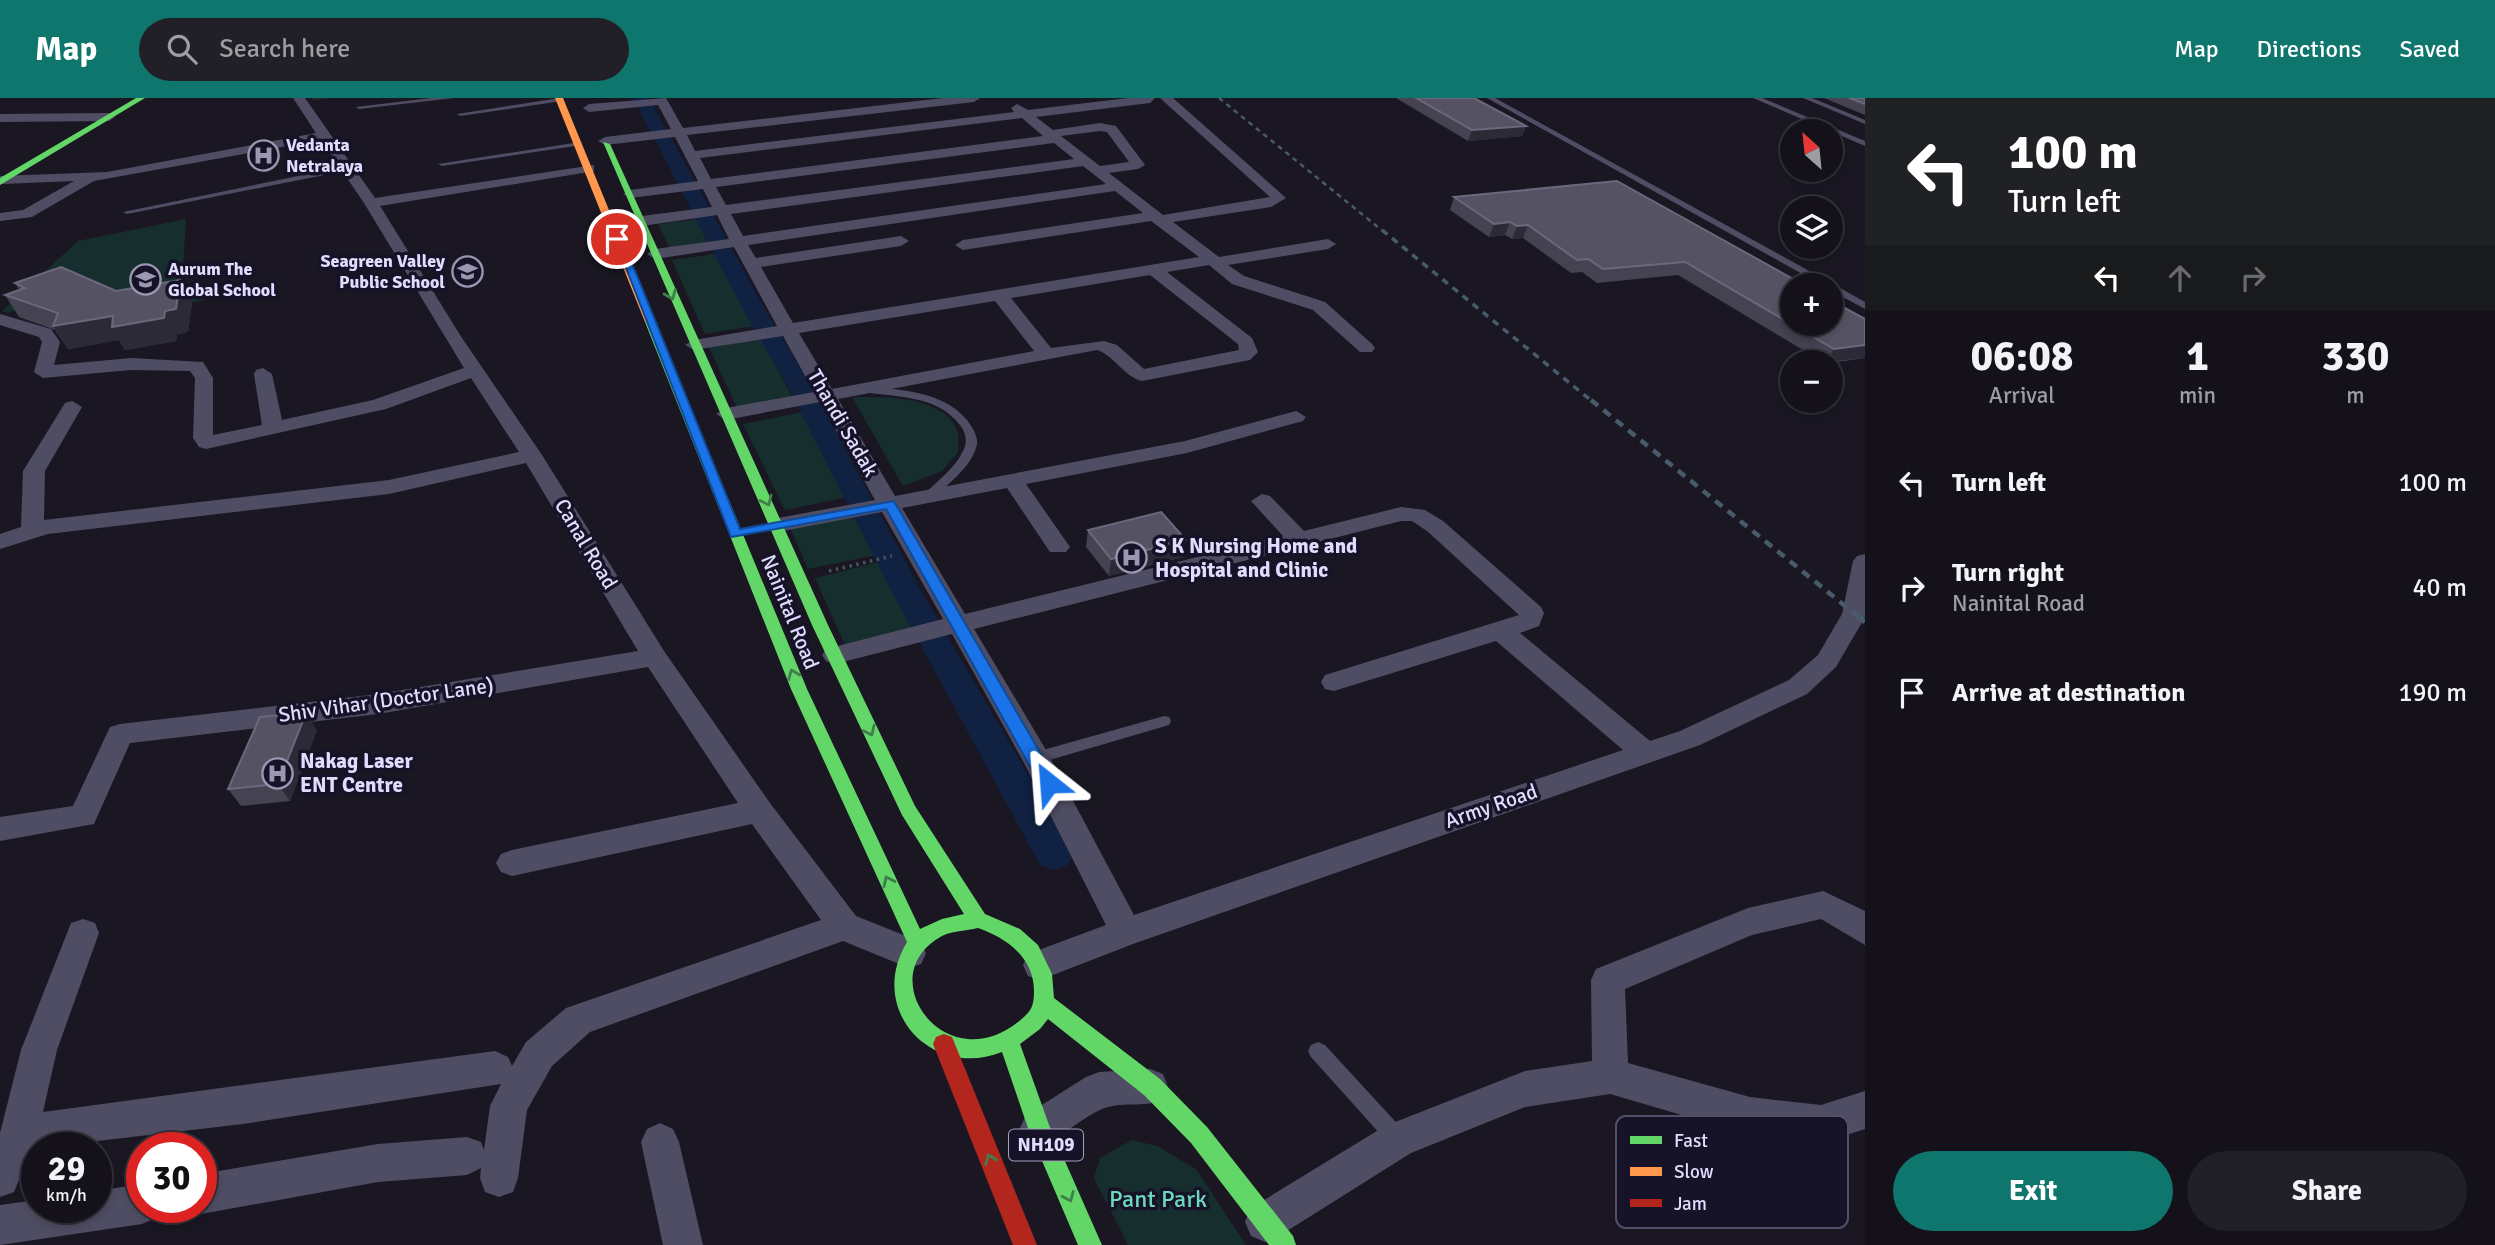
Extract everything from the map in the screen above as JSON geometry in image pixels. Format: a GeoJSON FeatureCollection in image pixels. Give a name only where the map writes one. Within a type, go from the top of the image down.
{"type":"FeatureCollection","features":[{"type":"Feature","properties":{"kind":"main road"},"geometry":{"type":"LineString","coordinates":[[1,181],[141,98]]}},
{"type":"Feature","properties":{"kind":"main road","name":"Nainital Road"},"geometry":{"type":"LineString","coordinates":[[560,99],[799,689],[913,948]]}},
{"type":"Feature","properties":{"kind":"main road","name":"Nainital Road"},"geometry":{"type":"LineString","coordinates":[[587,103],[642,221],[694,345],[908,810],[978,920]]}},
{"type":"Feature","properties":{"kind":"main road"},"geometry":{"type":"LineString","coordinates":[[602,198],[629,194]]}},
{"type":"Feature","properties":{"kind":"main road"},"geometry":{"type":"LineString","coordinates":[[736,534],[778,526]]}},
{"type":"Feature","properties":{"kind":"main road"},"geometry":{"type":"LineString","coordinates":[[978,920],[1016,934],[1031,948],[1041,965],[1045,1004],[1038,1019],[1009,1042],[974,1051],[944,1044],[916,1025],[906,1008],[901,980],[913,948],[938,927],[957,921],[978,920]]}},
{"type":"Feature","properties":{"kind":"main road"},"geometry":{"type":"LineString","coordinates":[[1045,1004],[1152,1087],[1199,1135],[1274,1233]]}},
{"type":"Feature","properties":{"kind":"main road","name":"NH109"},"geometry":{"type":"LineString","coordinates":[[1009,1042],[1039,1128],[1090,1245]]}},
{"type":"Feature","properties":{"kind":"main road","name":"NH109"},"geometry":{"type":"LineString","coordinates":[[944,1044],[1012,1241]]}},
{"type":"Feature","properties":{"kind":"street","name":"Canal Road"},"geometry":{"type":"LineString","coordinates":[[299,98],[371,203],[475,371],[532,455],[655,657],[759,811],[844,926]]}},
{"type":"Feature","properties":{"kind":"street"},"geometry":{"type":"LineString","coordinates":[[604,141],[974,98]]}},
{"type":"Feature","properties":{"kind":"street"},"geometry":{"type":"LineString","coordinates":[[1009,98],[1023,113],[1115,187],[1248,285],[1319,306],[1331,313],[1366,348]]}},
{"type":"Feature","properties":{"kind":"street"},"geometry":{"type":"LineString","coordinates":[[963,244],[1271,203],[1279,198],[1166,98]]}},
{"type":"Feature","properties":{"kind":"street"},"geometry":{"type":"LineString","coordinates":[[692,156],[819,138],[1150,99]]}},
{"type":"Feature","properties":{"kind":"street"},"geometry":{"type":"LineString","coordinates":[[587,103],[652,101]]}},
{"type":"Feature","properties":{"kind":"street","name":"Thandi Sadak"},"geometry":{"type":"LineString","coordinates":[[652,101],[668,134],[692,156],[696,186],[726,244],[750,264],[775,330],[822,396],[872,507],[940,630],[1036,758],[1126,932]]}},
{"type":"Feature","properties":{"kind":"street"},"geometry":{"type":"LineString","coordinates":[[0,115],[17,103]]}},
{"type":"Feature","properties":{"kind":"street"},"geometry":{"type":"LineString","coordinates":[[0,115],[30,118],[109,117]]}},
{"type":"Feature","properties":{"kind":"street"},"geometry":{"type":"LineString","coordinates":[[8,132],[30,118]]}},
{"type":"Feature","properties":{"kind":"street"},"geometry":{"type":"LineString","coordinates":[[968,120],[1055,196]]}},
{"type":"Feature","properties":{"kind":"street"},"geometry":{"type":"LineString","coordinates":[[629,194],[998,146],[1100,127],[1111,129],[1138,165],[1025,170],[642,221]]}},
{"type":"Feature","properties":{"kind":"street"},"geometry":{"type":"LineString","coordinates":[[894,129],[976,208]]}},
{"type":"Feature","properties":{"kind":"street"},"geometry":{"type":"LineString","coordinates":[[1,181],[321,130]]}},
{"type":"Feature","properties":{"kind":"street"},"geometry":{"type":"LineString","coordinates":[[26,166],[98,167],[321,130]]}},
{"type":"Feature","properties":{"kind":"street"},"geometry":{"type":"LineString","coordinates":[[819,138],[889,221]]}},
{"type":"Feature","properties":{"kind":"street"},"geometry":{"type":"LineString","coordinates":[[0,217],[27,214],[98,167]]}},
{"type":"Feature","properties":{"kind":"street"},"geometry":{"type":"LineString","coordinates":[[371,203],[589,168]]}},
{"type":"Feature","properties":{"kind":"street"},"geometry":{"type":"LineString","coordinates":[[761,177],[814,254]]}},
{"type":"Feature","properties":{"kind":"street"},"geometry":{"type":"LineString","coordinates":[[655,254],[1115,187]]}},
{"type":"Feature","properties":{"kind":"street"},"geometry":{"type":"LineString","coordinates":[[750,264],[901,241]]}},
{"type":"Feature","properties":{"kind":"street"},"geometry":{"type":"LineString","coordinates":[[694,345],[998,293],[1328,244]]}},
{"type":"Feature","properties":{"kind":"street"},"geometry":{"type":"LineString","coordinates":[[726,414],[1106,345],[1134,372],[1142,375],[1243,356],[1249,352],[1246,342],[1152,270]]}},
{"type":"Feature","properties":{"kind":"street"},"geometry":{"type":"LineString","coordinates":[[998,293],[1046,354]]}},
{"type":"Feature","properties":{"kind":"street"},"geometry":{"type":"LineString","coordinates":[[0,318],[45,333],[51,342],[43,372],[131,364],[196,366],[204,378],[203,438],[206,443],[379,404],[475,371]]}},
{"type":"Feature","properties":{"kind":"street"},"geometry":{"type":"LineString","coordinates":[[264,374],[273,428]]}},
{"type":"Feature","properties":{"kind":"street"},"geometry":{"type":"LineString","coordinates":[[32,532],[34,471],[72,407]]}},
{"type":"Feature","properties":{"kind":"street"},"geometry":{"type":"LineString","coordinates":[[778,526],[1187,447],[1296,417]]}},
{"type":"Feature","properties":{"kind":"street"},"geometry":{"type":"LineString","coordinates":[[0,542],[45,527],[389,487],[532,455]]}},
{"type":"Feature","properties":{"kind":"street"},"geometry":{"type":"LineString","coordinates":[[1012,480],[1058,547]]}},
{"type":"Feature","properties":{"kind":"street"},"geometry":{"type":"LineString","coordinates":[[1262,501],[1299,539]]}},
{"type":"Feature","properties":{"kind":"street"},"geometry":{"type":"LineString","coordinates":[[835,655],[1401,514],[1417,514],[1435,526],[1532,614],[1530,620],[1334,682]]}},
{"type":"Feature","properties":{"kind":"street","name":"Army Road"},"geometry":{"type":"LineString","coordinates":[[1041,965],[1126,932],[1690,738],[1798,687],[1827,661],[1854,614],[1865,561]]}},
{"type":"Feature","properties":{"kind":"street"},"geometry":{"type":"LineString","coordinates":[[1500,630],[1644,752]]}},
{"type":"Feature","properties":{"kind":"street","name":"Shiv Vihar (Doctor Lane)"},"geometry":{"type":"LineString","coordinates":[[0,830],[83,816],[120,734],[378,705],[655,657]]}},
{"type":"Feature","properties":{"kind":"street"},"geometry":{"type":"LineString","coordinates":[[512,863],[759,811]]}},
{"type":"Feature","properties":{"kind":"street"},"geometry":{"type":"LineString","coordinates":[[1610,1076],[1608,980],[1748,922],[1823,905],[1860,918]]}},
{"type":"Feature","properties":{"kind":"street"},"geometry":{"type":"LineString","coordinates":[[499,1178],[509,1106],[539,1054],[578,1020],[844,926],[913,948]]}},
{"type":"Feature","properties":{"kind":"street"},"geometry":{"type":"LineString","coordinates":[[0,1178],[19,1134],[39,1051],[83,933]]}},
{"type":"Feature","properties":{"kind":"street"},"geometry":{"type":"LineString","coordinates":[[19,1134],[243,1106],[495,1069]]}},
{"type":"Feature","properties":{"kind":"street"},"geometry":{"type":"LineString","coordinates":[[1274,1233],[1398,1139],[1525,1089],[1610,1076],[1750,1116]]}},
{"type":"Feature","properties":{"kind":"street"},"geometry":{"type":"LineString","coordinates":[[1039,1128],[1099,1090],[1152,1087]]}},
{"type":"Feature","properties":{"kind":"street"},"geometry":{"type":"LineString","coordinates":[[1846,1116],[1865,1110]]}},
{"type":"Feature","properties":{"kind":"street"},"geometry":{"type":"LineString","coordinates":[[660,1143],[683,1245]]}},
{"type":"Feature","properties":{"kind":"street"},"geometry":{"type":"LineString","coordinates":[[217,1191],[378,1163],[467,1156]]}},
{"type":"Feature","properties":{"kind":"street"},"geometry":{"type":"LineString","coordinates":[[0,1225],[126,1206]]}},
{"type":"Feature","properties":{"kind":"lane"},"geometry":{"type":"LineString","coordinates":[[359,107],[451,98]]}},
{"type":"Feature","properties":{"kind":"lane"},"geometry":{"type":"LineString","coordinates":[[1490,98],[1806,273]]}},
{"type":"Feature","properties":{"kind":"lane"},"geometry":{"type":"LineString","coordinates":[[1756,98],[1865,144]]}},
{"type":"Feature","properties":{"kind":"lane"},"geometry":{"type":"LineString","coordinates":[[1806,98],[1865,122]]}},
{"type":"Feature","properties":{"kind":"lane"},"geometry":{"type":"LineString","coordinates":[[460,114],[560,99]]}},
{"type":"Feature","properties":{"kind":"lane"},"geometry":{"type":"LineString","coordinates":[[1852,117],[1865,115]]}},
{"type":"Feature","properties":{"kind":"lane"},"geometry":{"type":"LineString","coordinates":[[442,164],[580,144]]}},
{"type":"Feature","properties":{"kind":"lane"},"geometry":{"type":"LineString","coordinates":[[127,212],[347,168]]}},
{"type":"Feature","properties":{"kind":"lane"},"geometry":{"type":"LineString","coordinates":[[1843,294],[1865,306]]}},
{"type":"Feature","properties":{"kind":"lane"},"geometry":{"type":"LineString","coordinates":[[860,389],[907,395],[947,406],[960,416],[971,433],[971,446],[960,464],[929,496]]}},
{"type":"Feature","properties":{"kind":"lane"},"geometry":{"type":"LineString","coordinates":[[1036,758],[1164,721]]}},
{"type":"Feature","properties":{"kind":"lane"},"geometry":{"type":"LineString","coordinates":[[1318,1051],[1398,1139]]}},
{"type":"Feature","properties":{"kind":"path"},"geometry":{"type":"LineString","coordinates":[[801,578],[891,556]]}},
{"type":"Feature","properties":{"kind":"green space"},"geometry":{"type":"Polygon","coordinates":[[[186,219],[181,298],[204,297],[203,301],[121,310],[74,289],[8,313],[2,311],[78,241],[186,219]]]}},
{"type":"Feature","properties":{"kind":"green space"},"geometry":{"type":"Polygon","coordinates":[[[696,219],[708,243],[670,249],[658,224],[696,219]]]}},
{"type":"Feature","properties":{"kind":"green space"},"geometry":{"type":"Polygon","coordinates":[[[715,254],[754,326],[705,334],[672,260],[715,254]]]}},
{"type":"Feature","properties":{"kind":"green space"},"geometry":{"type":"Polygon","coordinates":[[[761,338],[792,397],[737,408],[709,347],[761,338]]]}},
{"type":"Feature","properties":{"kind":"green space"},"geometry":{"type":"Polygon","coordinates":[[[852,397],[911,400],[939,410],[950,419],[957,430],[958,452],[942,471],[903,486],[852,397]]]}},
{"type":"Feature","properties":{"kind":"green space"},"geometry":{"type":"Polygon","coordinates":[[[803,412],[849,497],[785,510],[743,424],[803,412]]]}},
{"type":"Feature","properties":{"kind":"green space"},"geometry":{"type":"Polygon","coordinates":[[[857,515],[876,555],[808,569],[790,528],[857,515]]]}},
{"type":"Feature","properties":{"kind":"green space"},"geometry":{"type":"Polygon","coordinates":[[[883,561],[917,627],[845,645],[815,578],[883,561]]]}},
{"type":"Feature","properties":{"kind":"green space","name":"Pant Park"},"geometry":{"type":"Polygon","coordinates":[[[1132,1140],[1157,1146],[1196,1169],[1246,1245],[1128,1245],[1094,1178],[1100,1158],[1132,1140]]]}},
{"type":"Feature","properties":{"kind":"building"},"geometry":{"type":"Polygon","coordinates":[[[1416,98],[1474,98],[1526,126],[1472,130],[1416,98]]]}},
{"type":"Feature","properties":{"kind":"building"},"geometry":{"type":"Polygon","coordinates":[[[1849,98],[1865,98],[1865,104],[1849,98]]]}},
{"type":"Feature","properties":{"kind":"building"},"geometry":{"type":"Polygon","coordinates":[[[1617,181],[1782,273],[1780,273],[1780,317],[1685,262],[1603,269],[1588,259],[1577,260],[1528,225],[1517,226],[1510,222],[1494,224],[1454,197],[1617,181]]]}},
{"type":"Feature","properties":{"kind":"building"},"geometry":{"type":"Polygon","coordinates":[[[61,267],[116,291],[180,280],[176,309],[165,311],[164,318],[112,327],[113,316],[53,326],[58,313],[5,295],[25,288],[15,283],[61,267]]]}},
{"type":"Feature","properties":{"kind":"building"},"geometry":{"type":"Polygon","coordinates":[[[1843,307],[1865,319],[1865,345],[1834,349],[1812,336],[1843,336],[1843,307]]]}},
{"type":"Feature","properties":{"kind":"building"},"geometry":{"type":"Polygon","coordinates":[[[1161,512],[1186,540],[1111,559],[1088,530],[1161,512]]]}},
{"type":"Feature","properties":{"kind":"building"},"geometry":{"type":"Polygon","coordinates":[[[306,713],[278,784],[228,789],[260,717],[306,713]]]}},
{"type":"Feature","properties":{"kind":"waterway"},"geometry":{"type":"LineString","coordinates":[[641,98],[756,313],[800,387],[909,596],[1054,854]]}},
{"type":"Feature","properties":{"kind":"railway"},"geometry":{"type":"LineString","coordinates":[[1219,98],[1384,232]]}},
{"type":"Feature","properties":{"kind":"railway"},"geometry":{"type":"LineString","coordinates":[[1382,230],[1593,402]]}},
{"type":"Feature","properties":{"kind":"railway"},"geometry":{"type":"LineString","coordinates":[[1591,400],[1860,618]]}},
{"type":"Feature","properties":{"kind":"railway"},"geometry":{"type":"LineString","coordinates":[[1858,616],[1865,622]]}},
{"type":"Feature","properties":{"kind":"traffic: fast"},"geometry":{"type":"LineString","coordinates":[[0,182],[141,98]]}},
{"type":"Feature","properties":{"kind":"traffic: fast"},"geometry":{"type":"LineString","coordinates":[[606,144],[820,625],[908,810],[978,920]]}},
{"type":"Feature","properties":{"kind":"traffic: fast"},"geometry":{"type":"LineString","coordinates":[[650,322],[799,689],[917,943]]}},
{"type":"Feature","properties":{"kind":"traffic: fast"},"geometry":{"type":"LineString","coordinates":[[978,920],[1003,929],[1031,952],[1041,974],[1044,1000],[1036,1020],[1017,1034],[989,1047],[963,1050],[938,1040],[915,1019],[908,1008],[902,984],[907,960],[922,940],[948,925],[978,920]]}},
{"type":"Feature","properties":{"kind":"traffic: fast"},"geometry":{"type":"LineString","coordinates":[[1045,1004],[1152,1087],[1199,1135],[1284,1245]]}},
{"type":"Feature","properties":{"kind":"traffic: fast"},"geometry":{"type":"LineString","coordinates":[[1009,1042],[1039,1128],[1090,1245]]}},
{"type":"Feature","properties":{"kind":"traffic: slow"},"geometry":{"type":"LineString","coordinates":[[559,98],[650,322]]}},
{"type":"Feature","properties":{"kind":"traffic: jam"},"geometry":{"type":"LineString","coordinates":[[944,1044],[1025,1245]]}},
{"type":"Feature","properties":{"kind":"place","name":"Vedanta Netralaya"},"geometry":{"type":"Point","coordinates":[263,155]}},
{"type":"Feature","properties":{"kind":"place","name":"Seagreen Valley Public School"},"geometry":{"type":"Point","coordinates":[468,271]}},
{"type":"Feature","properties":{"kind":"place","name":"Aurum The Global School"},"geometry":{"type":"Point","coordinates":[145,279]}},
{"type":"Feature","properties":{"kind":"place","name":"S K Nursing Home and Hospital and Clinic"},"geometry":{"type":"Point","coordinates":[1132,558]}},
{"type":"Feature","properties":{"kind":"place","name":"Nakag Laser ENT Centre"},"geometry":{"type":"Point","coordinates":[277,773]}},
{"type":"Feature","properties":{"kind":"route"},"geometry":{"type":"LineString","coordinates":[[617,239],[736,534],[890,504],[1049,783]]}}]}
